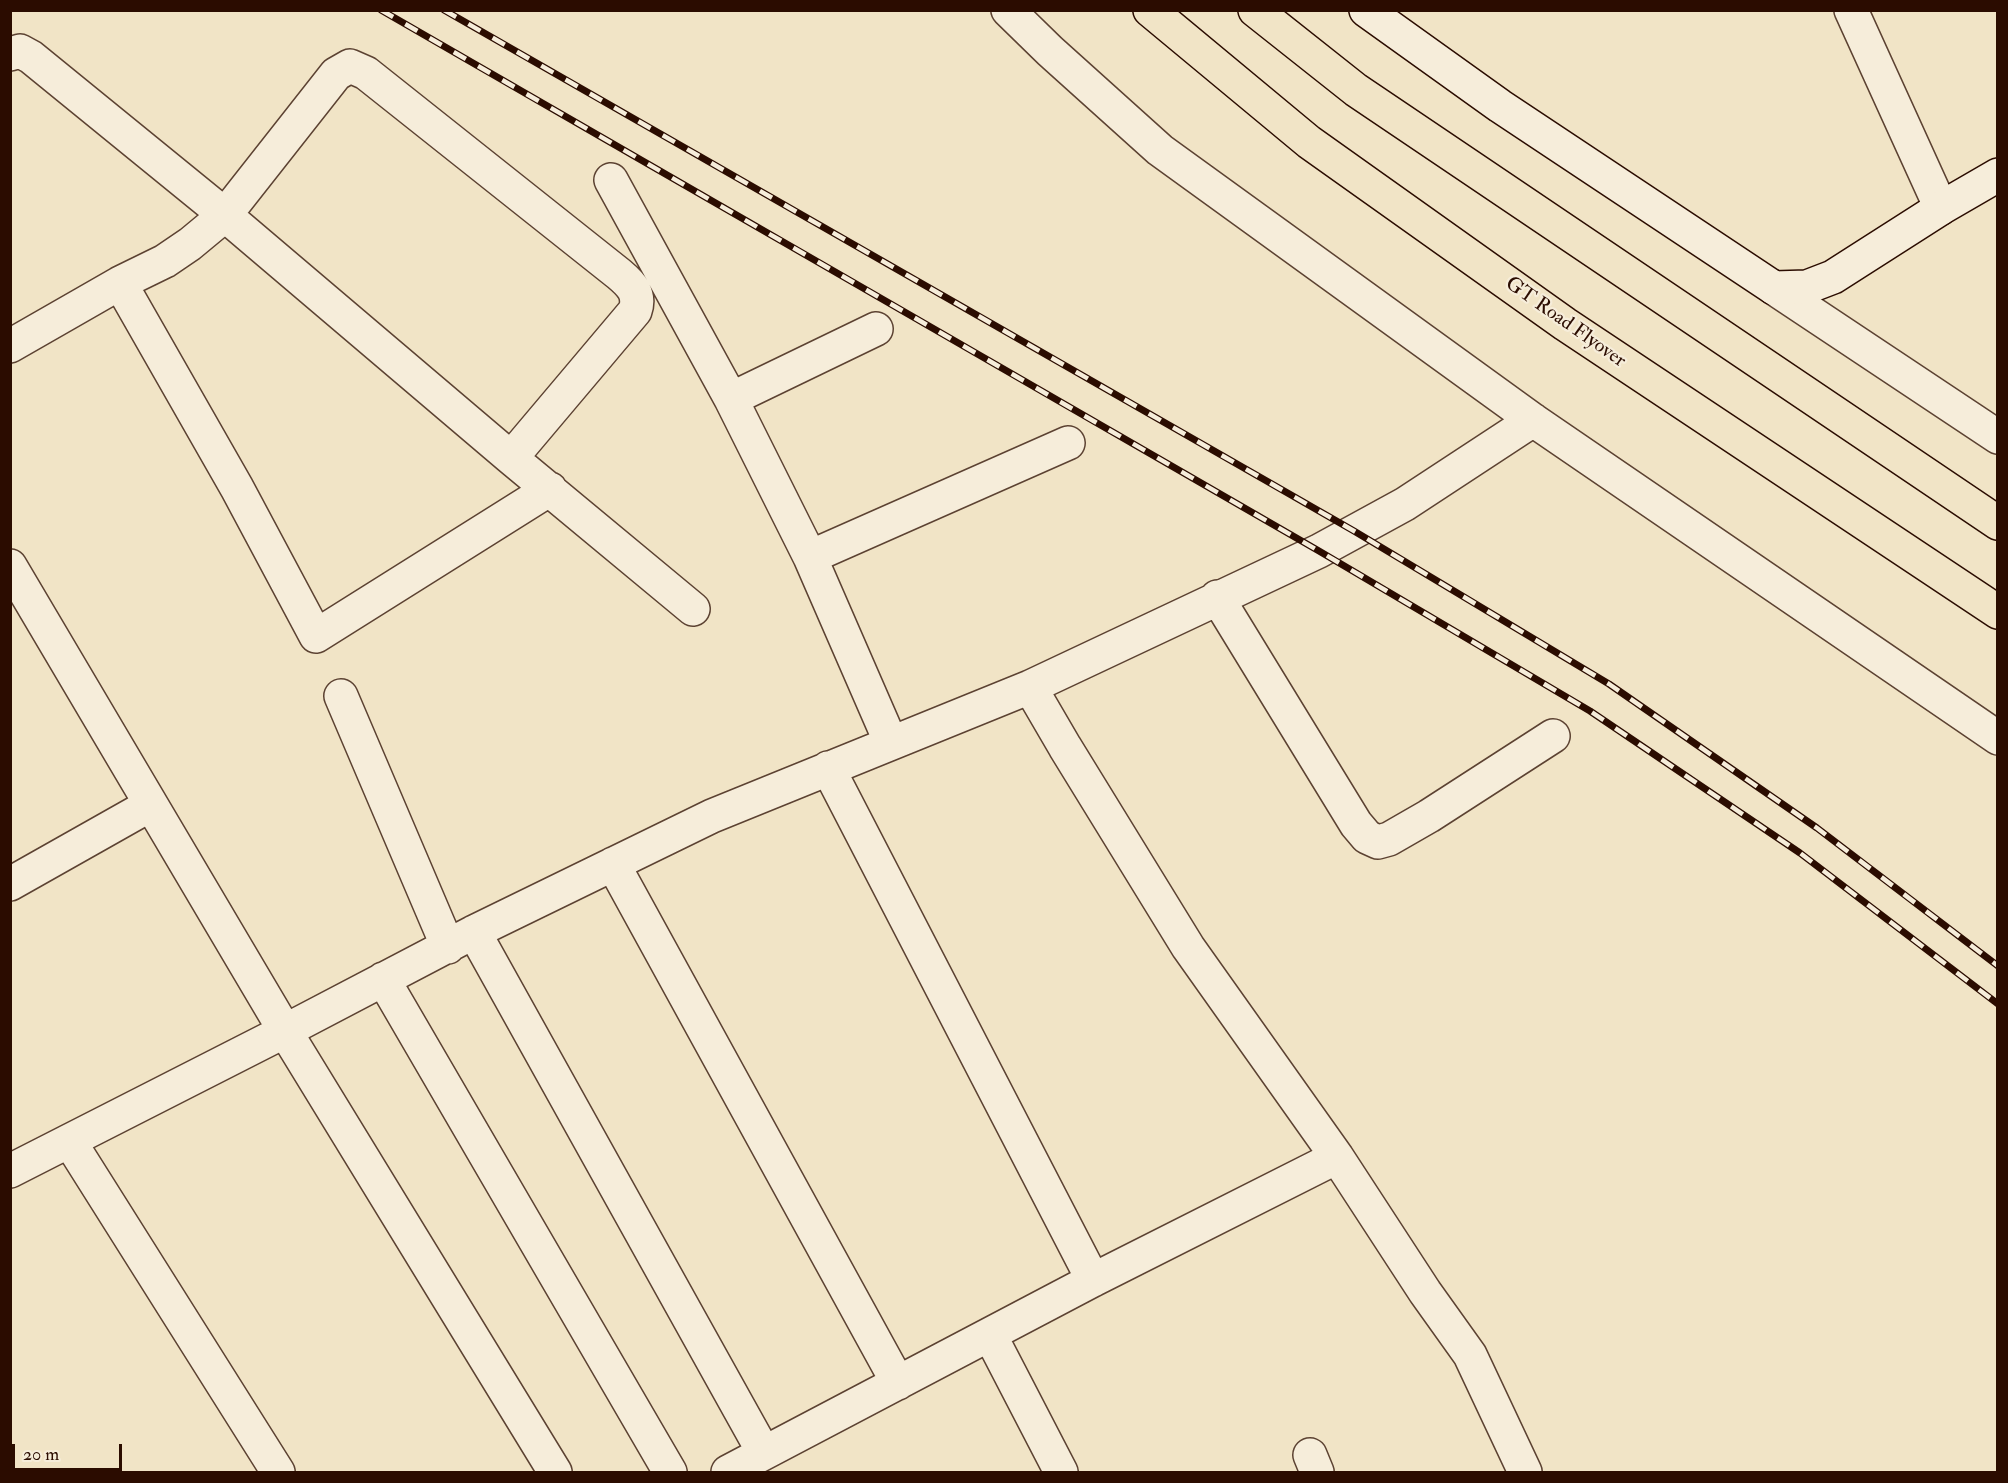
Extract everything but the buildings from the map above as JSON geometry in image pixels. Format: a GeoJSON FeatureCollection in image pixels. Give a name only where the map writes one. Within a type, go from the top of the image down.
{"type":"FeatureCollection","features":[{"type":"Feature","properties":{"kind":"highway","name":"GT Road Flyover"},"geometry":{"type":"LineString","coordinates":[[1150,10],[1309,142],[1565,324],[1998,612]]}},
{"type":"Feature","properties":{"kind":"highway"},"geometry":{"type":"LineString","coordinates":[[1255,10],[1356,90],[1998,523]]}},
{"type":"Feature","properties":{"kind":"street"},"geometry":{"type":"LineString","coordinates":[[1008,10],[1160,150],[1533,420],[1998,738]]}},
{"type":"Feature","properties":{"kind":"street"},"geometry":{"type":"LineString","coordinates":[[1366,10],[1500,106],[1998,437]]}},
{"type":"Feature","properties":{"kind":"street"},"geometry":{"type":"LineString","coordinates":[[1851,10],[1941,207]]}},
{"type":"Feature","properties":{"kind":"street"},"geometry":{"type":"LineString","coordinates":[[10,54],[20,51],[32,57],[225,215],[693,609]]}},
{"type":"Feature","properties":{"kind":"street"},"geometry":{"type":"LineString","coordinates":[[10,346],[120,283],[165,261],[190,244],[225,215],[336,74],[350,66],[366,73],[619,274],[636,292],[638,303],[635,311],[511,458]]}},
{"type":"Feature","properties":{"kind":"street"},"geometry":{"type":"LineString","coordinates":[[1774,288],[1807,287],[1833,277],[1941,207],[1998,175]]}},
{"type":"Feature","properties":{"kind":"street"},"geometry":{"type":"LineString","coordinates":[[611,180],[731,399],[810,557],[891,743]]}},
{"type":"Feature","properties":{"kind":"street"},"geometry":{"type":"LineString","coordinates":[[120,283],[237,488],[316,636],[550,489]]}},
{"type":"Feature","properties":{"kind":"street"},"geometry":{"type":"LineString","coordinates":[[731,399],[876,329]]}},
{"type":"Feature","properties":{"kind":"street"},"geometry":{"type":"LineString","coordinates":[[10,1171],[461,939],[712,816],[1030,687],[1217,597],[1319,551],[1405,504],[1533,420]]}},
{"type":"Feature","properties":{"kind":"street"},"geometry":{"type":"LineString","coordinates":[[810,557],[1068,443]]}},
{"type":"Feature","properties":{"kind":"street"},"geometry":{"type":"LineString","coordinates":[[10,566],[285,1031],[555,1473]]}},
{"type":"Feature","properties":{"kind":"street"},"geometry":{"type":"LineString","coordinates":[[1217,597],[1356,824],[1367,837],[1378,843],[1429,816],[1553,736]]}},
{"type":"Feature","properties":{"kind":"street"},"geometry":{"type":"LineString","coordinates":[[1030,687],[1188,947],[1337,1157],[1425,1292],[1470,1355],[1525,1473]]}},
{"type":"Feature","properties":{"kind":"street"},"geometry":{"type":"LineString","coordinates":[[341,696],[461,939],[764,1453]]}},
{"type":"Feature","properties":{"kind":"street"},"geometry":{"type":"LineString","coordinates":[[828,768],[1093,1280]]}},
{"type":"Feature","properties":{"kind":"street"},"geometry":{"type":"LineString","coordinates":[[10,884],[150,805]]}},
{"type":"Feature","properties":{"kind":"street"},"geometry":{"type":"LineString","coordinates":[[613,864],[898,1383]]}},
{"type":"Feature","properties":{"kind":"street"},"geometry":{"type":"LineString","coordinates":[[383,979],[670,1473]]}},
{"type":"Feature","properties":{"kind":"street"},"geometry":{"type":"LineString","coordinates":[[70,1142],[278,1473]]}},
{"type":"Feature","properties":{"kind":"street"},"geometry":{"type":"LineString","coordinates":[[728,1473],[1093,1280],[1337,1157]]}},
{"type":"Feature","properties":{"kind":"street"},"geometry":{"type":"LineString","coordinates":[[990,1335],[1061,1473]]}},
{"type":"Feature","properties":{"kind":"railway"},"geometry":{"type":"LineString","coordinates":[[381,10],[1319,551],[1590,711],[1800,853],[1998,1004]]}},
{"type":"Feature","properties":{"kind":"railway"},"geometry":{"type":"LineString","coordinates":[[444,10],[1354,531],[1609,684],[1817,828],[1998,966]]}}]}
